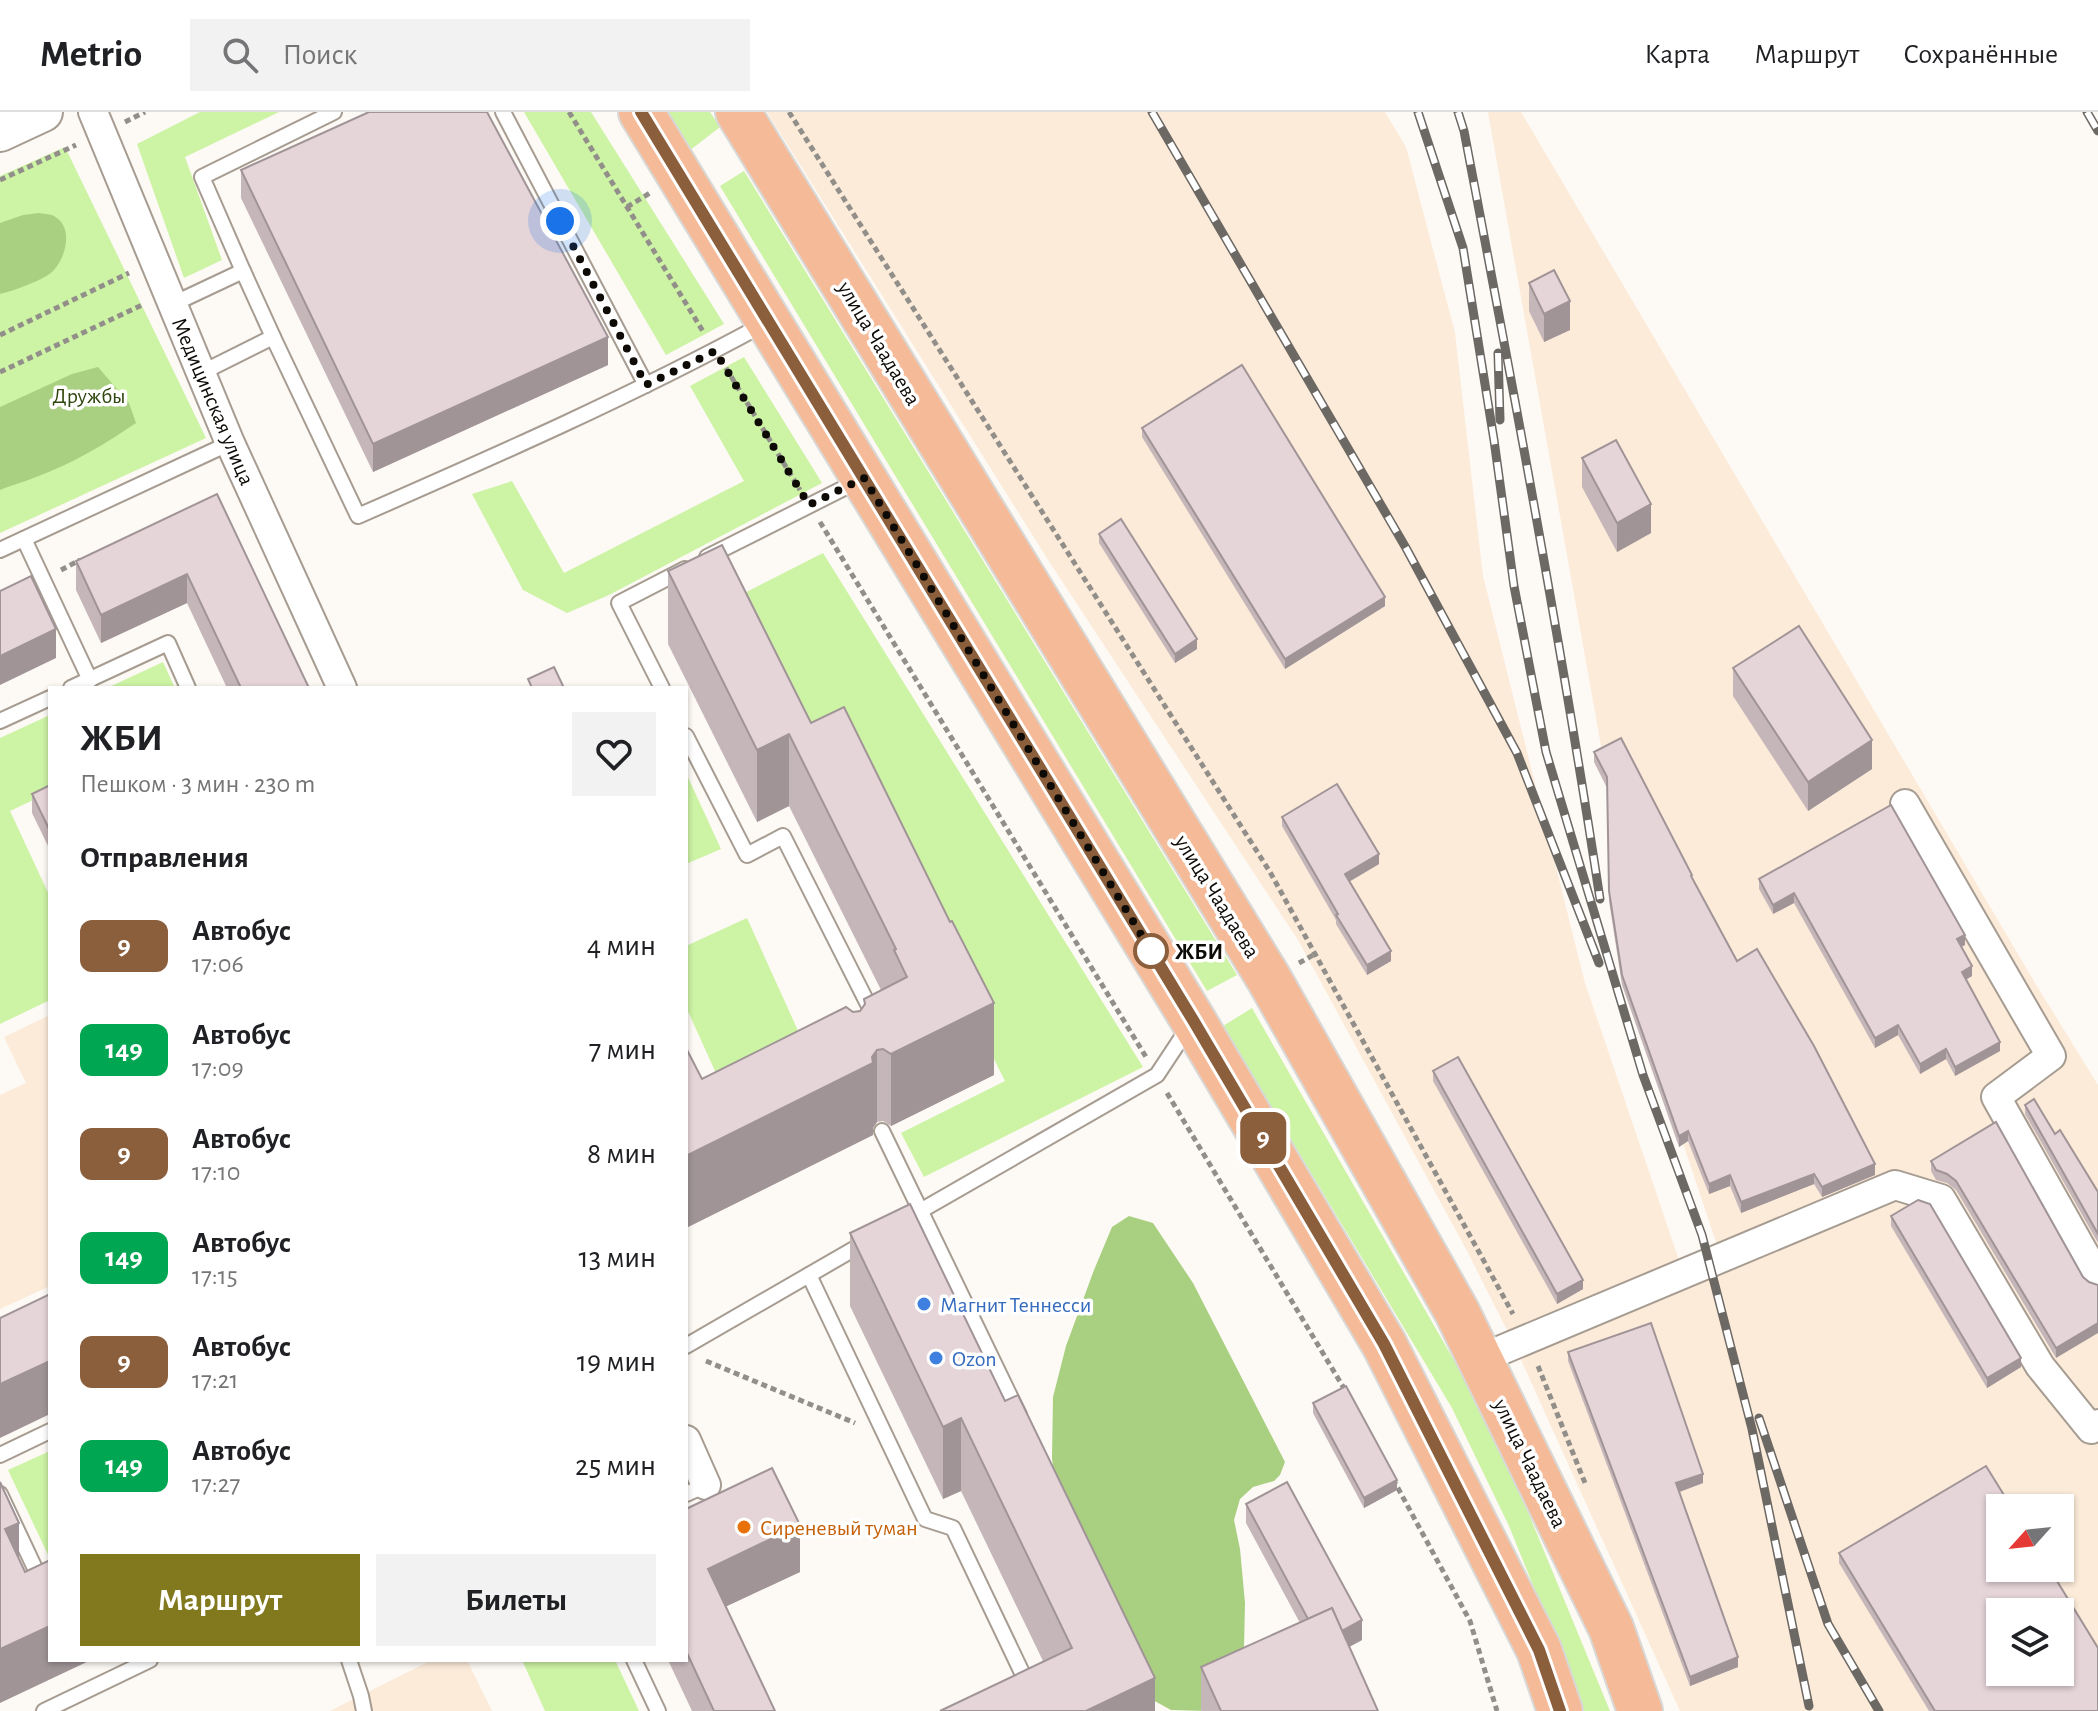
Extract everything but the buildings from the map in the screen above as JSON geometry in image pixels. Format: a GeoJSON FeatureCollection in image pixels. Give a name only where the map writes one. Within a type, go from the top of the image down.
{"type":"FeatureCollection","features":[{"type":"Feature","properties":{"kind":"main road"},"geometry":{"type":"LineString","coordinates":[[0,132],[43,112]]}},
{"type":"Feature","properties":{"kind":"main road"},"geometry":{"type":"LineString","coordinates":[[641,112],[1193,1020],[1384,1344],[1539,1650],[1560,1711]]}},
{"type":"Feature","properties":{"kind":"main road","name":"улица Чаадаева"},"geometry":{"type":"LineString","coordinates":[[738,112],[1269,979],[1457,1312],[1611,1628],[1640,1711]]}},
{"type":"Feature","properties":{"kind":"street","name":"Медицинская улица"},"geometry":{"type":"LineString","coordinates":[[93,112],[230,443],[341,686]]}},
{"type":"Feature","properties":{"kind":"street"},"geometry":{"type":"LineString","coordinates":[[1905,804],[2051,1056],[1996,1097],[2098,1278]]}},
{"type":"Feature","properties":{"kind":"street"},"geometry":{"type":"LineString","coordinates":[[1480,1359],[1895,1185],[1941,1199],[2040,1366],[2091,1429],[2098,1424]]}},
{"type":"Feature","properties":{"kind":"street"},"geometry":{"type":"LineString","coordinates":[[688,1450],[696,1489]]}},
{"type":"Feature","properties":{"kind":"lane"},"geometry":{"type":"LineString","coordinates":[[334,112],[202,177],[358,516],[585,416],[768,322]]}},
{"type":"Feature","properties":{"kind":"lane"},"geometry":{"type":"LineString","coordinates":[[503,112],[646,385]]}},
{"type":"Feature","properties":{"kind":"lane"},"geometry":{"type":"LineString","coordinates":[[170,298],[243,271]]}},
{"type":"Feature","properties":{"kind":"lane"},"geometry":{"type":"LineString","coordinates":[[201,373],[273,337]]}},
{"type":"Feature","properties":{"kind":"lane"},"geometry":{"type":"LineString","coordinates":[[0,550],[230,443]]}},
{"type":"Feature","properties":{"kind":"lane"},"geometry":{"type":"LineString","coordinates":[[661,686],[619,603],[864,478]]}},
{"type":"Feature","properties":{"kind":"lane"},"geometry":{"type":"LineString","coordinates":[[24,539],[90,680]]}},
{"type":"Feature","properties":{"kind":"lane"},"geometry":{"type":"LineString","coordinates":[[76,686],[168,643],[187,686]]}},
{"type":"Feature","properties":{"kind":"lane"},"geometry":{"type":"LineString","coordinates":[[0,721],[48,699]]}},
{"type":"Feature","properties":{"kind":"lane"},"geometry":{"type":"LineString","coordinates":[[688,740],[747,855],[783,836],[877,1022]]}},
{"type":"Feature","properties":{"kind":"lane"},"geometry":{"type":"LineString","coordinates":[[688,1345],[1157,1075],[1193,1020]]}},
{"type":"Feature","properties":{"kind":"lane"},"geometry":{"type":"LineString","coordinates":[[882,1131],[1025,1426]]}},
{"type":"Feature","properties":{"kind":"lane"},"geometry":{"type":"LineString","coordinates":[[809,1275],[925,1519],[953,1528],[1036,1702],[1018,1711]]}},
{"type":"Feature","properties":{"kind":"lane"},"geometry":{"type":"LineString","coordinates":[[0,1455],[48,1432]]}},
{"type":"Feature","properties":{"kind":"lane"},"geometry":{"type":"LineString","coordinates":[[0,1494],[48,1593]]}},
{"type":"Feature","properties":{"kind":"lane"},"geometry":{"type":"LineString","coordinates":[[44,1711],[146,1662]]}},
{"type":"Feature","properties":{"kind":"lane"},"geometry":{"type":"LineString","coordinates":[[350,1662],[364,1711]]}},
{"type":"Feature","properties":{"kind":"lane"},"geometry":{"type":"LineString","coordinates":[[635,1662],[658,1711]]}},
{"type":"Feature","properties":{"kind":"path"},"geometry":{"type":"LineString","coordinates":[[569,112],[1157,1075],[1349,1398]]}},
{"type":"Feature","properties":{"kind":"path"},"geometry":{"type":"LineString","coordinates":[[0,335],[155,261]]}},
{"type":"Feature","properties":{"kind":"path"},"geometry":{"type":"LineString","coordinates":[[0,372],[170,298]]}},
{"type":"Feature","properties":{"kind":"path"},"geometry":{"type":"LineString","coordinates":[[42,578],[83,559]]}},
{"type":"Feature","properties":{"kind":"path"},"geometry":{"type":"LineString","coordinates":[[700,1358],[886,1436]]}},
{"type":"Feature","properties":{"kind":"path"},"geometry":{"type":"LineString","coordinates":[[1387,1468],[1470,1621],[1497,1711]]}},
{"type":"Feature","properties":{"kind":"shaded area"},"geometry":{"type":"Polygon","coordinates":[[[767,112],[1385,112],[1406,147],[1455,333],[1483,576],[1585,983],[1681,1266],[1721,1257],[1624,967],[1606,774],[1488,112],[1521,112],[2098,1085],[2098,1711],[1680,1711],[1512,1340],[1298,940],[1050,563],[767,112]]]}},
{"type":"Feature","properties":{"kind":"shaded area"},"geometry":{"type":"Polygon","coordinates":[[[48,1016],[48,1287],[0,1309],[0,1095],[26,1083],[4,1037],[48,1016]]]}},
{"type":"Feature","properties":{"kind":"shaded area"},"geometry":{"type":"Polygon","coordinates":[[[428,1662],[468,1662],[492,1711],[330,1711],[428,1662]]]}},
{"type":"Feature","properties":{"kind":"green space"},"geometry":{"type":"Polygon","coordinates":[[[200,112],[279,112],[185,157],[222,260],[184,278],[137,144],[200,112]]]}},
{"type":"Feature","properties":{"kind":"green space"},"geometry":{"type":"Polygon","coordinates":[[[524,112],[591,112],[724,324],[666,355],[524,112]]]}},
{"type":"Feature","properties":{"kind":"green space"},"geometry":{"type":"Polygon","coordinates":[[[665,112],[710,112],[720,127],[689,151],[665,112]]]}},
{"type":"Feature","properties":{"kind":"green space","name":"Дружбы"},"geometry":{"type":"Polygon","coordinates":[[[65,147],[206,438],[0,533],[0,176],[65,147]]]}},
{"type":"Feature","properties":{"kind":"green space"},"geometry":{"type":"Polygon","coordinates":[[[744,171],[1237,975],[1207,991],[720,186],[744,171]]]}},
{"type":"Feature","properties":{"kind":"green space"},"geometry":{"type":"Polygon","coordinates":[[[39,213],[52,215],[64,226],[66,242],[62,258],[53,271],[43,278],[0,294],[0,223],[39,213]]]}},
{"type":"Feature","properties":{"kind":"green space"},"geometry":{"type":"Polygon","coordinates":[[[744,357],[822,483],[609,595],[567,613],[523,590],[472,494],[512,481],[564,573],[744,481],[690,386],[744,357]]]}},
{"type":"Feature","properties":{"kind":"green space"},"geometry":{"type":"Polygon","coordinates":[[[98,367],[129,403],[136,423],[75,460],[0,490],[0,407],[72,374],[98,367]]]}},
{"type":"Feature","properties":{"kind":"green space"},"geometry":{"type":"Polygon","coordinates":[[[823,553],[1143,1067],[924,1177],[901,1133],[1005,1081],[847,767],[815,781],[725,603],[823,553]]]}},
{"type":"Feature","properties":{"kind":"green space"},"geometry":{"type":"Polygon","coordinates":[[[163,662],[174,686],[111,686],[163,662]]]}},
{"type":"Feature","properties":{"kind":"green space"},"geometry":{"type":"Polygon","coordinates":[[[48,716],[48,793],[10,811],[48,893],[48,1001],[0,1024],[0,738],[48,716]]]}},
{"type":"Feature","properties":{"kind":"green space"},"geometry":{"type":"Polygon","coordinates":[[[688,777],[721,849],[688,863],[688,777]]]}},
{"type":"Feature","properties":{"kind":"green space"},"geometry":{"type":"Polygon","coordinates":[[[747,918],[804,1044],[720,1082],[688,1011],[688,945],[747,918]]]}},
{"type":"Feature","properties":{"kind":"green space"},"geometry":{"type":"Polygon","coordinates":[[[1252,1008],[1475,1397],[1530,1517],[1610,1711],[1584,1711],[1509,1526],[1452,1408],[1223,1026],[1252,1008]]]}},
{"type":"Feature","properties":{"kind":"green space"},"geometry":{"type":"Polygon","coordinates":[[[1129,1216],[1153,1223],[1193,1283],[1285,1462],[1274,1481],[1253,1487],[1240,1499],[1234,1520],[1245,1603],[1244,1648],[1205,1711],[1171,1710],[1151,1699],[1057,1500],[1052,1458],[1053,1397],[1066,1346],[1112,1227],[1129,1216]]]}},
{"type":"Feature","properties":{"kind":"green space"},"geometry":{"type":"Polygon","coordinates":[[[48,1452],[48,1555],[8,1470],[48,1452]]]}},
{"type":"Feature","properties":{"kind":"green space"},"geometry":{"type":"Polygon","coordinates":[[[523,1662],[616,1662],[639,1711],[545,1711],[523,1662]]]}},
{"type":"Feature","properties":{"kind":"railway"},"geometry":{"type":"LineString","coordinates":[[1152,112],[1406,548],[1517,753],[1599,963]]}},
{"type":"Feature","properties":{"kind":"railway"},"geometry":{"type":"LineString","coordinates":[[1418,112],[1463,248],[1514,586],[1546,752],[1643,1075],[1702,1235],[1752,1429],[1809,1706]]}},
{"type":"Feature","properties":{"kind":"railway"},"geometry":{"type":"LineString","coordinates":[[1458,112],[1536,515],[1600,899]]}},
{"type":"Feature","properties":{"kind":"railway"},"geometry":{"type":"LineString","coordinates":[[2087,112],[2098,131]]}},
{"type":"Feature","properties":{"kind":"railway"},"geometry":{"type":"LineString","coordinates":[[1498,353],[1500,420]]}},
{"type":"Feature","properties":{"kind":"railway"},"geometry":{"type":"LineString","coordinates":[[1759,1418],[1828,1624],[1879,1711]]}},
{"type":"Feature","properties":{"kind":"bus line","name":"9"},"geometry":{"type":"LineString","coordinates":[[641,112],[1193,1020],[1384,1344],[1539,1650],[1560,1711]]}},
{"type":"Feature","properties":{"kind":"place","name":"ЖБИ"},"geometry":{"type":"Point","coordinates":[1151,951]}},
{"type":"Feature","properties":{"kind":"place","name":"Магнит Теннесси"},"geometry":{"type":"Point","coordinates":[924,1304]}},
{"type":"Feature","properties":{"kind":"place","name":"Ozon"},"geometry":{"type":"Point","coordinates":[936,1358]}},
{"type":"Feature","properties":{"kind":"place","name":"Сиреневый туман"},"geometry":{"type":"Point","coordinates":[744,1527]}},
{"type":"Feature","properties":{"kind":"route"},"geometry":{"type":"LineString","coordinates":[[560,221],[646,385],[715,351],[809,505],[864,478],[1151,951]]}}]}
